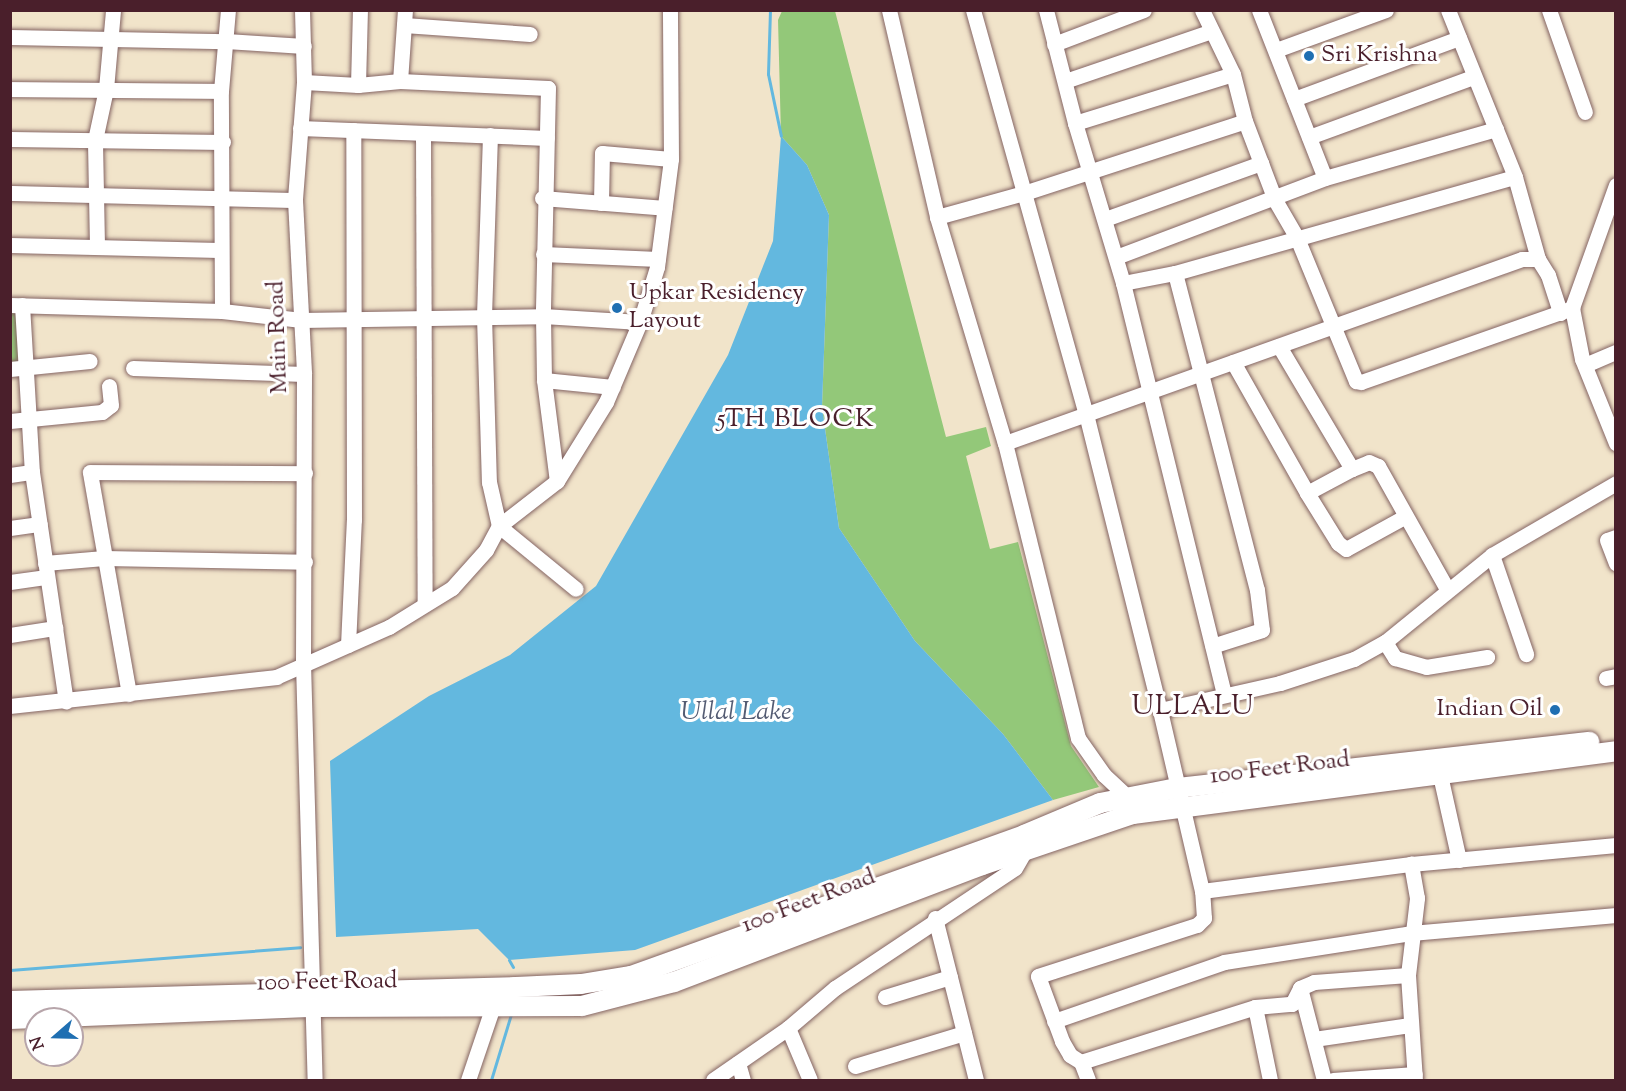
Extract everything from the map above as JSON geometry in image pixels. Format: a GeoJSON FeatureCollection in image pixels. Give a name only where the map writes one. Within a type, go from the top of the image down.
{"type":"FeatureCollection","features":[{"type":"Feature","properties":{"kind":"main road","name":"100 Feet Road"},"geometry":{"type":"LineString","coordinates":[[1026,842],[1100,803],[1177,788],[1616,738]]}},
{"type":"Feature","properties":{"kind":"main road","name":"100 Feet Road"},"geometry":{"type":"LineString","coordinates":[[10,1001],[506,999],[631,976],[1026,842],[1123,816],[1616,751]]}},
{"type":"Feature","properties":{"kind":"main road","name":"100 Feet Road"},"geometry":{"type":"LineString","coordinates":[[10,1019],[314,999]]}},
{"type":"Feature","properties":{"kind":"street"},"geometry":{"type":"LineString","coordinates":[[97,246],[95,140],[106,89],[113,10]]}},
{"type":"Feature","properties":{"kind":"street"},"geometry":{"type":"LineString","coordinates":[[222,311],[219,250],[223,142],[221,91],[228,10]]}},
{"type":"Feature","properties":{"kind":"street","name":"Main Road"},"geometry":{"type":"LineString","coordinates":[[302,10],[304,82],[295,200],[304,374],[303,663],[315,1080]]}},
{"type":"Feature","properties":{"kind":"street"},"geometry":{"type":"LineString","coordinates":[[358,85],[360,10]]}},
{"type":"Feature","properties":{"kind":"street"},"geometry":{"type":"LineString","coordinates":[[10,706],[276,676],[389,627],[425,602],[452,588],[486,550],[499,526],[557,481],[613,387],[640,322],[658,259],[671,159],[670,10]]}},
{"type":"Feature","properties":{"kind":"street"},"geometry":{"type":"LineString","coordinates":[[889,10],[937,217],[1005,443],[1078,738],[1104,775],[1128,797]]}},
{"type":"Feature","properties":{"kind":"street"},"geometry":{"type":"LineString","coordinates":[[973,10],[1086,414],[1160,710],[1202,891],[1204,918],[1197,925],[1038,976],[1054,1021],[1070,1055],[1081,1062],[1088,1080]]}},
{"type":"Feature","properties":{"kind":"street"},"geometry":{"type":"LineString","coordinates":[[1046,10],[1074,123],[1091,172],[1123,282],[1224,694]]}},
{"type":"Feature","properties":{"kind":"street"},"geometry":{"type":"LineString","coordinates":[[1054,44],[1144,10]]}},
{"type":"Feature","properties":{"kind":"street"},"geometry":{"type":"LineString","coordinates":[[1202,10],[1209,32],[1233,74],[1245,121],[1275,200],[1297,238],[1352,376],[1361,382],[1566,310],[1616,185]]}},
{"type":"Feature","properties":{"kind":"street"},"geometry":{"type":"LineString","coordinates":[[1276,50],[1386,10]]}},
{"type":"Feature","properties":{"kind":"street"},"geometry":{"type":"LineString","coordinates":[[1448,10],[1515,177],[1538,259],[1566,310],[1616,443]]}},
{"type":"Feature","properties":{"kind":"street"},"geometry":{"type":"LineString","coordinates":[[1549,10],[1585,112]]}},
{"type":"Feature","properties":{"kind":"street"},"geometry":{"type":"LineString","coordinates":[[1260,11],[1325,178]]}},
{"type":"Feature","properties":{"kind":"street"},"geometry":{"type":"LineString","coordinates":[[400,81],[404,18],[530,34]]}},
{"type":"Feature","properties":{"kind":"street"},"geometry":{"type":"LineString","coordinates":[[1065,81],[1209,32]]}},
{"type":"Feature","properties":{"kind":"street"},"geometry":{"type":"LineString","coordinates":[[10,37],[109,37],[304,46]]}},
{"type":"Feature","properties":{"kind":"street"},"geometry":{"type":"LineString","coordinates":[[1294,99],[1459,38]]}},
{"type":"Feature","properties":{"kind":"street"},"geometry":{"type":"LineString","coordinates":[[1074,123],[1233,74]]}},
{"type":"Feature","properties":{"kind":"street"},"geometry":{"type":"LineString","coordinates":[[1309,138],[1473,77]]}},
{"type":"Feature","properties":{"kind":"street"},"geometry":{"type":"LineString","coordinates":[[304,82],[358,85],[400,81],[548,88],[542,198],[544,380],[557,481]]}},
{"type":"Feature","properties":{"kind":"street"},"geometry":{"type":"LineString","coordinates":[[10,89],[221,91]]}},
{"type":"Feature","properties":{"kind":"street"},"geometry":{"type":"LineString","coordinates":[[937,217],[1024,193],[1245,121]]}},
{"type":"Feature","properties":{"kind":"street"},"geometry":{"type":"LineString","coordinates":[[300,128],[547,138]]}},
{"type":"Feature","properties":{"kind":"street"},"geometry":{"type":"LineString","coordinates":[[1116,257],[1275,200],[1325,178],[1496,129]]}},
{"type":"Feature","properties":{"kind":"street"},"geometry":{"type":"LineString","coordinates":[[348,645],[354,520],[353,130]]}},
{"type":"Feature","properties":{"kind":"street"},"geometry":{"type":"LineString","coordinates":[[423,133],[425,602]]}},
{"type":"Feature","properties":{"kind":"street"},"geometry":{"type":"LineString","coordinates":[[490,135],[484,316],[489,482],[499,526],[576,589]]}},
{"type":"Feature","properties":{"kind":"street"},"geometry":{"type":"LineString","coordinates":[[10,139],[223,142]]}},
{"type":"Feature","properties":{"kind":"street"},"geometry":{"type":"LineString","coordinates":[[601,202],[602,153],[671,159]]}},
{"type":"Feature","properties":{"kind":"street"},"geometry":{"type":"LineString","coordinates":[[1105,219],[1261,163]]}},
{"type":"Feature","properties":{"kind":"street"},"geometry":{"type":"LineString","coordinates":[[1123,282],[1175,273],[1515,177]]}},
{"type":"Feature","properties":{"kind":"street"},"geometry":{"type":"LineString","coordinates":[[10,193],[64,192],[95,197],[295,200]]}},
{"type":"Feature","properties":{"kind":"street"},"geometry":{"type":"LineString","coordinates":[[542,198],[664,208]]}},
{"type":"Feature","properties":{"kind":"street"},"geometry":{"type":"LineString","coordinates":[[10,245],[219,250]]}},
{"type":"Feature","properties":{"kind":"street"},"geometry":{"type":"LineString","coordinates":[[543,254],[658,259]]}},
{"type":"Feature","properties":{"kind":"street"},"geometry":{"type":"LineString","coordinates":[[1005,443],[1522,259],[1538,259]]}},
{"type":"Feature","properties":{"kind":"street"},"geometry":{"type":"LineString","coordinates":[[1175,273],[1257,590],[1262,630],[1212,646]]}},
{"type":"Feature","properties":{"kind":"street"},"geometry":{"type":"LineString","coordinates":[[66,701],[32,472],[28,419],[18,369],[16,305],[222,311],[301,320],[425,316],[543,316],[640,322]]}},
{"type":"Feature","properties":{"kind":"street"},"geometry":{"type":"LineString","coordinates":[[1280,345],[1352,469]]}},
{"type":"Feature","properties":{"kind":"street"},"geometry":{"type":"LineString","coordinates":[[1585,365],[1616,352]]}},
{"type":"Feature","properties":{"kind":"street"},"geometry":{"type":"LineString","coordinates":[[18,369],[90,361]]}},
{"type":"Feature","properties":{"kind":"street"},"geometry":{"type":"LineString","coordinates":[[1233,362],[1338,543],[1346,549],[1406,516]]}},
{"type":"Feature","properties":{"kind":"street"},"geometry":{"type":"LineString","coordinates":[[133,368],[304,374]]}},
{"type":"Feature","properties":{"kind":"street"},"geometry":{"type":"LineString","coordinates":[[544,380],[613,387]]}},
{"type":"Feature","properties":{"kind":"street"},"geometry":{"type":"LineString","coordinates":[[10,421],[102,412],[111,405],[108,386]]}},
{"type":"Feature","properties":{"kind":"street"},"geometry":{"type":"LineString","coordinates":[[1307,493],[1369,462],[1378,466],[1447,589]]}},
{"type":"Feature","properties":{"kind":"street"},"geometry":{"type":"LineString","coordinates":[[10,475],[32,472]]}},
{"type":"Feature","properties":{"kind":"street"},"geometry":{"type":"LineString","coordinates":[[129,694],[90,472],[304,473]]}},
{"type":"Feature","properties":{"kind":"street"},"geometry":{"type":"LineString","coordinates":[[1160,710],[1280,683],[1354,659],[1385,642],[1447,589],[1492,555],[1616,483]]}},
{"type":"Feature","properties":{"kind":"street"},"geometry":{"type":"LineString","coordinates":[[10,528],[40,524]]}},
{"type":"Feature","properties":{"kind":"street"},"geometry":{"type":"LineString","coordinates":[[1616,537],[1607,540],[1616,563]]}},
{"type":"Feature","properties":{"kind":"street"},"geometry":{"type":"LineString","coordinates":[[1492,555],[1526,654]]}},
{"type":"Feature","properties":{"kind":"street"},"geometry":{"type":"LineString","coordinates":[[10,582],[46,570],[104,558],[305,562]]}},
{"type":"Feature","properties":{"kind":"street"},"geometry":{"type":"LineString","coordinates":[[10,635],[55,628]]}},
{"type":"Feature","properties":{"kind":"street"},"geometry":{"type":"LineString","coordinates":[[1385,642],[1395,658],[1426,667],[1487,657]]}},
{"type":"Feature","properties":{"kind":"street"},"geometry":{"type":"LineString","coordinates":[[1440,775],[1460,860]]}},
{"type":"Feature","properties":{"kind":"street"},"geometry":{"type":"LineString","coordinates":[[713,1080],[788,1028],[835,988],[934,918],[1015,868],[1026,842]]}},
{"type":"Feature","properties":{"kind":"street"},"geometry":{"type":"LineString","coordinates":[[1202,891],[1411,864],[1616,845]]}},
{"type":"Feature","properties":{"kind":"street"},"geometry":{"type":"LineString","coordinates":[[1333,1080],[1415,1077],[1408,975],[1410,933],[1417,898],[1411,864]]}},
{"type":"Feature","properties":{"kind":"street"},"geometry":{"type":"LineString","coordinates":[[1054,1021],[1224,962],[1410,933],[1616,915]]}},
{"type":"Feature","properties":{"kind":"street"},"geometry":{"type":"LineString","coordinates":[[934,918],[976,1080]]}},
{"type":"Feature","properties":{"kind":"street"},"geometry":{"type":"LineString","coordinates":[[1081,1062],[1255,1007],[1292,1004],[1300,988],[1328,979],[1408,975]]}},
{"type":"Feature","properties":{"kind":"street"},"geometry":{"type":"LineString","coordinates":[[885,997],[950,977]]}},
{"type":"Feature","properties":{"kind":"street"},"geometry":{"type":"LineString","coordinates":[[1300,988],[1324,1080]]}},
{"type":"Feature","properties":{"kind":"street"},"geometry":{"type":"LineString","coordinates":[[468,1080],[506,999]]}},
{"type":"Feature","properties":{"kind":"street"},"geometry":{"type":"LineString","coordinates":[[1255,1007],[1270,1080]]}},
{"type":"Feature","properties":{"kind":"street"},"geometry":{"type":"LineString","coordinates":[[1314,1039],[1410,1025]]}},
{"type":"Feature","properties":{"kind":"street"},"geometry":{"type":"LineString","coordinates":[[788,1028],[810,1080]]}},
{"type":"Feature","properties":{"kind":"street"},"geometry":{"type":"LineString","coordinates":[[855,1066],[964,1033]]}},
{"type":"Feature","properties":{"kind":"street"},"geometry":{"type":"LineString","coordinates":[[738,1063],[743,1080]]}},
{"type":"Feature","properties":{"kind":"green space"},"geometry":{"type":"Polygon","coordinates":[[[782,11],[835,11],[946,437],[986,427],[991,446],[966,456],[990,549],[1018,542],[1071,746],[1099,787],[1053,800],[1003,734],[915,641],[839,528],[822,407],[829,215],[807,165],[781,136],[778,20],[782,11]]]}},
{"type":"Feature","properties":{"kind":"green space"},"geometry":{"type":"Polygon","coordinates":[[[10,307],[19,307],[23,367],[11,368],[10,307]]]}},
{"type":"Feature","properties":{"kind":"water","name":"Ullal Lake"},"geometry":{"type":"Polygon","coordinates":[[[781,136],[807,165],[829,215],[822,407],[839,528],[915,641],[1003,734],[1053,800],[635,950],[509,960],[478,929],[336,937],[330,761],[429,696],[510,655],[596,586],[728,355],[773,241],[781,136]]]}},
{"type":"Feature","properties":{"kind":"waterway"},"geometry":{"type":"LineString","coordinates":[[770,10],[768,74],[781,136]]}},
{"type":"Feature","properties":{"kind":"waterway"},"geometry":{"type":"LineString","coordinates":[[10,970],[300,947]]}},
{"type":"Feature","properties":{"kind":"waterway"},"geometry":{"type":"LineString","coordinates":[[509,960],[513,967]]}},
{"type":"Feature","properties":{"kind":"waterway"},"geometry":{"type":"LineString","coordinates":[[491,1080],[511,1014]]}},
{"type":"Feature","properties":{"kind":"place","name":"Sri Krishna"},"geometry":{"type":"Point","coordinates":[1309,56]}},
{"type":"Feature","properties":{"kind":"place","name":"Upkar Residency Layout"},"geometry":{"type":"Point","coordinates":[617,308]}},
{"type":"Feature","properties":{"kind":"place","name":"Indian Oil"},"geometry":{"type":"Point","coordinates":[1555,710]}},
{"type":"Feature","properties":{"kind":"district","name":"5TH BLOCK"},"geometry":{"type":"Point","coordinates":[796,420]}},
{"type":"Feature","properties":{"kind":"district","name":"ULLALU"},"geometry":{"type":"Point","coordinates":[1193,708]}}]}
